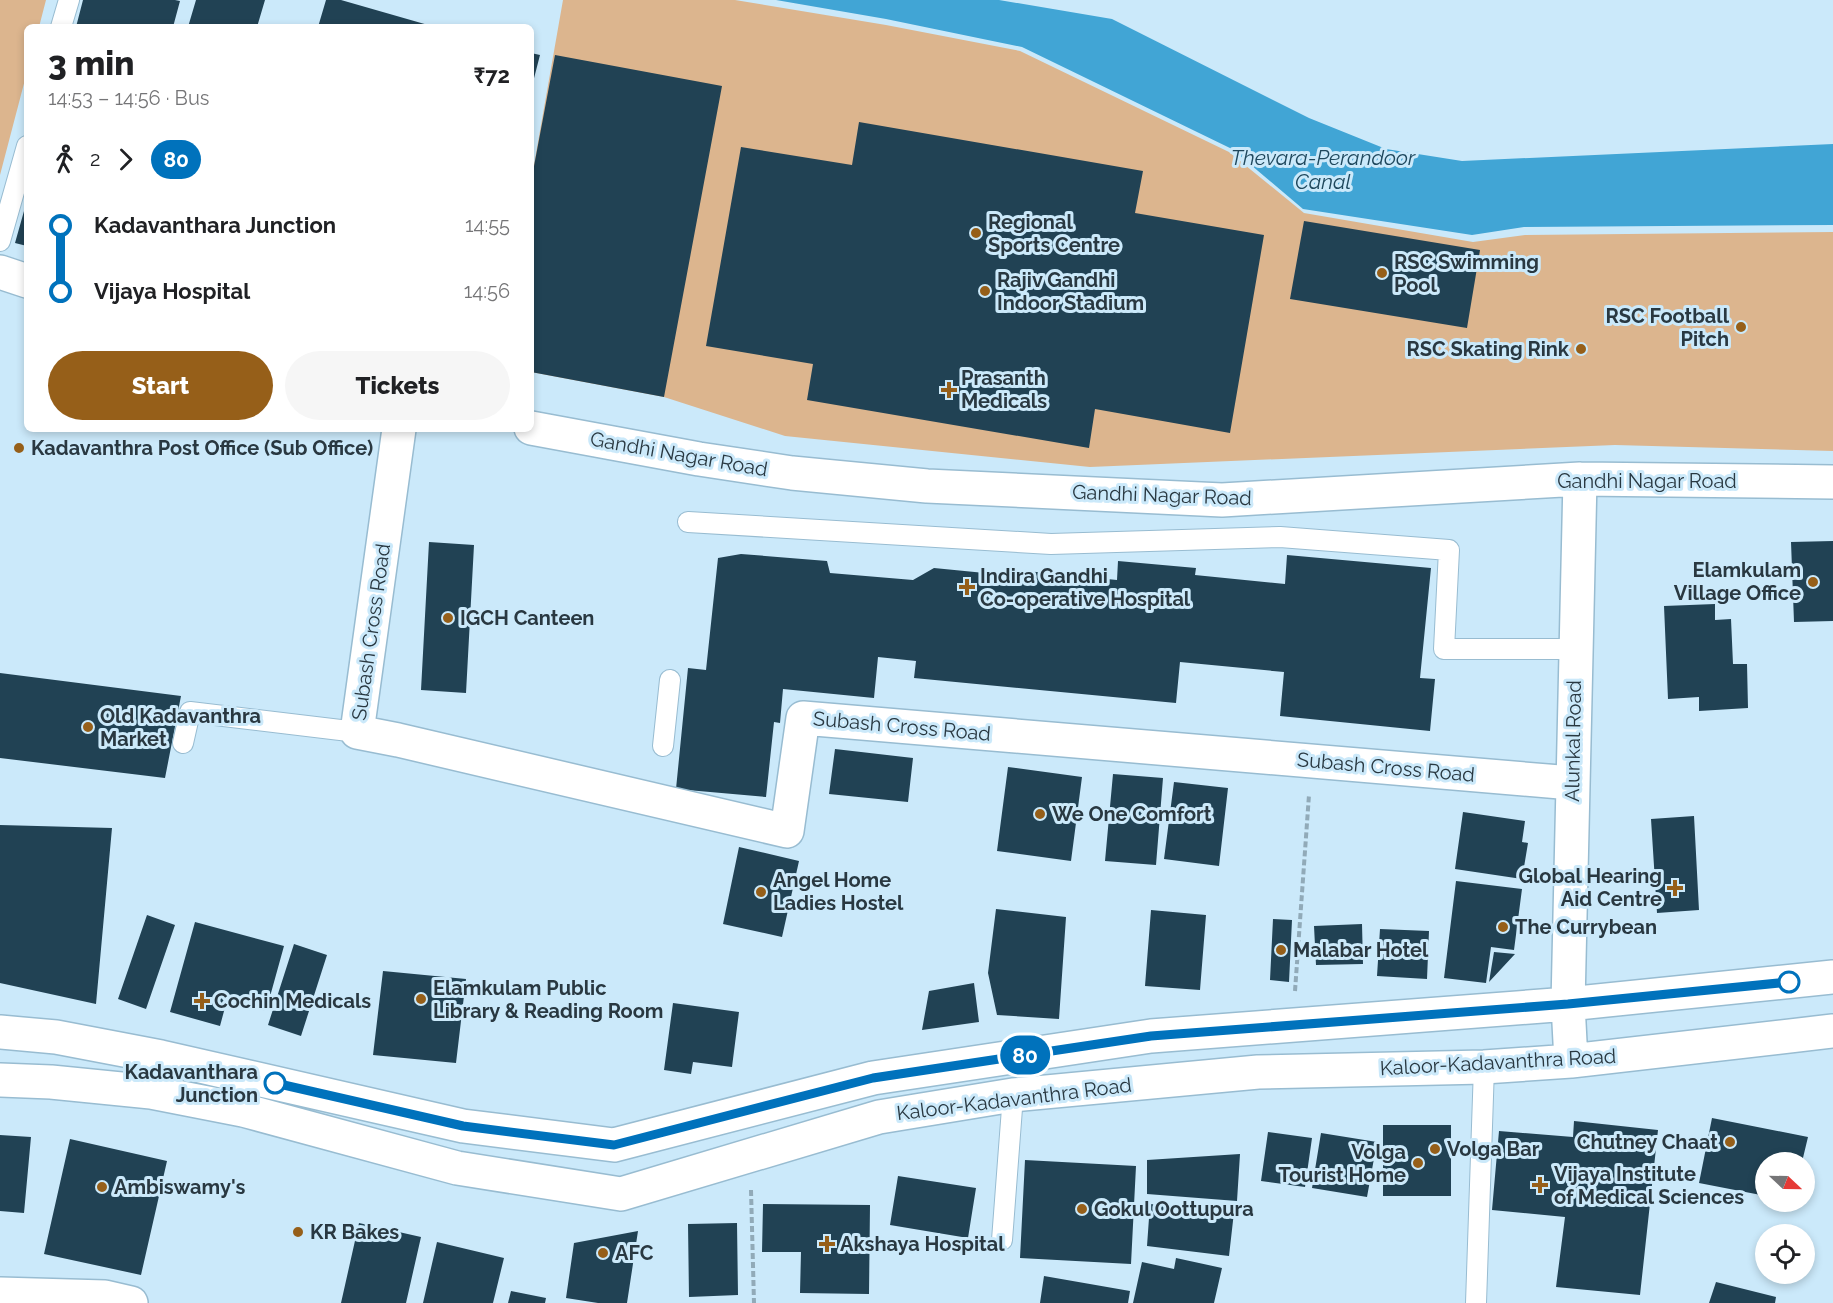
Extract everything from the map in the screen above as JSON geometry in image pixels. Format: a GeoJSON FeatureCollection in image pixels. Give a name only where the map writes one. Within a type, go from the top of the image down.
{"type":"FeatureCollection","features":[{"type":"Feature","properties":{"kind":"main road"},"geometry":{"type":"LineString","coordinates":[[0,273],[24,280]]}},
{"type":"Feature","properties":{"kind":"main road","name":"Gandhi Nagar Road"},"geometry":{"type":"LineString","coordinates":[[534,430],[792,473],[927,486],[1222,500],[1580,479],[1833,482]]}},
{"type":"Feature","properties":{"kind":"main road","name":"Subash Cross Road"},"geometry":{"type":"LineString","coordinates":[[399,432],[357,732],[787,831],[803,718],[1572,783]]}},
{"type":"Feature","properties":{"kind":"main road","name":"Alunkal Road"},"geometry":{"type":"LineString","coordinates":[[1571,1061],[1568,1004],[1580,479]]}},
{"type":"Feature","properties":{"kind":"main road","name":"Kaloor-Kadavanthra Road"},"geometry":{"type":"LineString","coordinates":[[0,1032],[56,1037],[161,1057],[463,1126],[614,1145],[873,1078],[1151,1036],[1568,1004],[1833,977]]}},
{"type":"Feature","properties":{"kind":"main road","name":"Kaloor-Kadavanthra Road"},"geometry":{"type":"LineString","coordinates":[[0,1080],[51,1082],[151,1092],[243,1110],[457,1168],[621,1194],[879,1117],[1013,1095],[1258,1072],[1484,1067],[1571,1061],[1833,1032]]}},
{"type":"Feature","properties":{"kind":"main road"},"geometry":{"type":"LineString","coordinates":[[0,1294],[113,1301]]}},
{"type":"Feature","properties":{"kind":"lane"},"geometry":{"type":"LineString","coordinates":[[62,24],[69,0]]}},
{"type":"Feature","properties":{"kind":"lane"},"geometry":{"type":"LineString","coordinates":[[0,241],[24,157]]}},
{"type":"Feature","properties":{"kind":"lane"},"geometry":{"type":"LineString","coordinates":[[688,522],[1051,544],[1280,537],[1449,550],[1444,649],[1576,649]]}},
{"type":"Feature","properties":{"kind":"lane"},"geometry":{"type":"LineString","coordinates":[[663,746],[670,680]]}},
{"type":"Feature","properties":{"kind":"lane"},"geometry":{"type":"LineString","coordinates":[[183,743],[189,712],[357,732]]}},
{"type":"Feature","properties":{"kind":"lane"},"geometry":{"type":"LineString","coordinates":[[1476,1303],[1484,1067]]}},
{"type":"Feature","properties":{"kind":"lane"},"geometry":{"type":"LineString","coordinates":[[1002,1240],[1013,1095]]}},
{"type":"Feature","properties":{"kind":"path"},"geometry":{"type":"LineString","coordinates":[[1292,1026],[1312,761]]}},
{"type":"Feature","properties":{"kind":"path"},"geometry":{"type":"LineString","coordinates":[[750,1156],[754,1303]]}},
{"type":"Feature","properties":{"kind":"shaded area"},"geometry":{"type":"Polygon","coordinates":[[[0,0],[46,0],[40,24],[24,24],[24,83],[0,175],[0,0]]]}},
{"type":"Feature","properties":{"kind":"shaded area","name":"Regional Sports Centre"},"geometry":{"type":"Polygon","coordinates":[[[563,0],[735,0],[886,25],[1020,51],[1229,152],[1304,213],[1473,242],[1525,235],[1833,232],[1833,451],[1615,445],[1090,467],[785,436],[664,397],[534,373],[534,165],[563,0]]]}},
{"type":"Feature","properties":{"kind":"water","name":"Thevara-Perandoor Canal"},"geometry":{"type":"Polygon","coordinates":[[[776,0],[999,0],[1112,19],[1309,118],[1386,149],[1462,161],[1833,144],[1833,225],[1524,227],[1472,235],[1303,209],[1232,149],[1022,47],[886,19],[776,0]]]}},
{"type":"Feature","properties":{"kind":"building"},"geometry":{"type":"Polygon","coordinates":[[[83,0],[180,1],[174,24],[77,24],[83,0]]]}},
{"type":"Feature","properties":{"kind":"building"},"geometry":{"type":"Polygon","coordinates":[[[196,0],[265,0],[258,24],[189,24],[196,0]]]}},
{"type":"Feature","properties":{"kind":"building"},"geometry":{"type":"Polygon","coordinates":[[[326,0],[341,0],[425,24],[319,24],[326,0]]]}},
{"type":"Feature","properties":{"kind":"building"},"geometry":{"type":"Polygon","coordinates":[[[534,54],[540,55],[534,78],[534,54]]]}},
{"type":"Feature","properties":{"kind":"building"},"geometry":{"type":"Polygon","coordinates":[[[555,55],[722,86],[664,397],[534,373],[534,166],[555,55]]]}},
{"type":"Feature","properties":{"kind":"building","name":"Rajiv Gandhi Indoor Stadium"},"geometry":{"type":"Polygon","coordinates":[[[859,122],[1143,171],[1135,213],[1264,235],[1230,433],[1095,409],[1089,448],[807,400],[813,364],[706,346],[741,147],[852,165],[859,122]]]}},
{"type":"Feature","properties":{"kind":"building"},"geometry":{"type":"Polygon","coordinates":[[[24,211],[24,245],[15,243],[24,211]]]}},
{"type":"Feature","properties":{"kind":"building"},"geometry":{"type":"Polygon","coordinates":[[[1304,221],[1480,250],[1467,328],[1290,299],[1304,221]]]}},
{"type":"Feature","properties":{"kind":"building","name":"Elamkulam Village Office"},"geometry":{"type":"Polygon","coordinates":[[[1833,541],[1833,621],[1794,622],[1791,542],[1833,541]]]}},
{"type":"Feature","properties":{"kind":"building","name":"IGCH Canteen"},"geometry":{"type":"Polygon","coordinates":[[[429,542],[474,545],[466,693],[421,690],[429,542]]]}},
{"type":"Feature","properties":{"kind":"building"},"geometry":{"type":"Polygon","coordinates":[[[741,554],[827,561],[830,573],[913,580],[934,568],[1005,575],[1006,569],[1117,580],[1118,561],[1196,568],[1195,575],[1285,584],[1287,555],[1431,568],[1420,678],[1435,679],[1430,731],[1280,716],[1284,672],[1180,662],[1176,703],[914,678],[916,661],[878,657],[874,698],[783,689],[780,723],[774,722],[766,797],[676,789],[688,668],[706,670],[718,558],[741,554]]]}},
{"type":"Feature","properties":{"kind":"building"},"geometry":{"type":"Polygon","coordinates":[[[1715,604],[1715,620],[1731,619],[1733,664],[1747,664],[1748,708],[1699,711],[1699,697],[1668,699],[1664,606],[1715,604]]]}},
{"type":"Feature","properties":{"kind":"building","name":"Old Kadavanthra Market"},"geometry":{"type":"Polygon","coordinates":[[[0,673],[181,696],[165,778],[0,758],[0,673]]]}},
{"type":"Feature","properties":{"kind":"building"},"geometry":{"type":"Polygon","coordinates":[[[835,749],[913,758],[908,802],[829,794],[835,749]]]}},
{"type":"Feature","properties":{"kind":"building","name":"We One Comfort"},"geometry":{"type":"Polygon","coordinates":[[[1008,767],[1082,777],[1071,861],[997,851],[1008,767]]]}},
{"type":"Feature","properties":{"kind":"building"},"geometry":{"type":"Polygon","coordinates":[[[1113,774],[1163,778],[1156,865],[1105,861],[1113,774]]]}},
{"type":"Feature","properties":{"kind":"building"},"geometry":{"type":"Polygon","coordinates":[[[1174,782],[1228,788],[1219,866],[1164,859],[1174,782]]]}},
{"type":"Feature","properties":{"kind":"building"},"geometry":{"type":"Polygon","coordinates":[[[1463,812],[1525,821],[1522,842],[1528,843],[1522,879],[1455,869],[1463,812]]]}},
{"type":"Feature","properties":{"kind":"building"},"geometry":{"type":"Polygon","coordinates":[[[1694,816],[1699,910],[1657,913],[1651,819],[1694,816]]]}},
{"type":"Feature","properties":{"kind":"building"},"geometry":{"type":"Polygon","coordinates":[[[0,825],[112,828],[96,1004],[0,983],[0,825]]]}},
{"type":"Feature","properties":{"kind":"building","name":"Angel Home Ladies Hostel"},"geometry":{"type":"Polygon","coordinates":[[[739,847],[799,861],[782,937],[723,924],[739,847]]]}},
{"type":"Feature","properties":{"kind":"building"},"geometry":{"type":"Polygon","coordinates":[[[1456,881],[1522,889],[1514,950],[1491,947],[1486,983],[1444,978],[1456,881]]]}},
{"type":"Feature","properties":{"kind":"building"},"geometry":{"type":"Polygon","coordinates":[[[996,909],[1066,917],[1059,1019],[997,1015],[988,973],[996,909]]]}},
{"type":"Feature","properties":{"kind":"building"},"geometry":{"type":"Polygon","coordinates":[[[1151,910],[1206,915],[1200,990],[1145,986],[1151,910]]]}},
{"type":"Feature","properties":{"kind":"building"},"geometry":{"type":"Polygon","coordinates":[[[147,915],[175,925],[146,1009],[118,999],[147,915]]]}},
{"type":"Feature","properties":{"kind":"building","name":"Malabar Hotel"},"geometry":{"type":"Polygon","coordinates":[[[1273,919],[1292,920],[1289,982],[1270,980],[1273,919]]]}},
{"type":"Feature","properties":{"kind":"building"},"geometry":{"type":"Polygon","coordinates":[[[195,922],[284,946],[266,1011],[227,1000],[220,1026],[170,1012],[195,922]]]}},
{"type":"Feature","properties":{"kind":"building"},"geometry":{"type":"Polygon","coordinates":[[[1362,924],[1363,964],[1316,965],[1314,926],[1362,924]]]}},
{"type":"Feature","properties":{"kind":"building"},"geometry":{"type":"Polygon","coordinates":[[[1380,929],[1429,931],[1427,979],[1377,976],[1380,929]]]}},
{"type":"Feature","properties":{"kind":"building"},"geometry":{"type":"Polygon","coordinates":[[[294,944],[327,955],[301,1036],[268,1025],[294,944]]]}},
{"type":"Feature","properties":{"kind":"building"},"geometry":{"type":"Polygon","coordinates":[[[1494,952],[1515,954],[1489,982],[1494,952]]]}},
{"type":"Feature","properties":{"kind":"building"},"geometry":{"type":"Polygon","coordinates":[[[383,971],[466,979],[456,1063],[373,1055],[383,971]]]}},
{"type":"Feature","properties":{"kind":"building"},"geometry":{"type":"Polygon","coordinates":[[[974,983],[979,1022],[922,1030],[929,991],[974,983]]]}},
{"type":"Feature","properties":{"kind":"building"},"geometry":{"type":"Polygon","coordinates":[[[673,1003],[739,1012],[732,1067],[693,1062],[691,1074],[664,1070],[673,1003]]]}},
{"type":"Feature","properties":{"kind":"building"},"geometry":{"type":"Polygon","coordinates":[[[1712,1118],[1808,1137],[1804,1152],[1755,1152],[1755,1194],[1699,1183],[1712,1118]]]}},
{"type":"Feature","properties":{"kind":"building"},"geometry":{"type":"Polygon","coordinates":[[[1574,1121],[1658,1130],[1640,1295],[1556,1287],[1565,1217],[1492,1210],[1499,1131],[1573,1137],[1574,1121]]]}},
{"type":"Feature","properties":{"kind":"building"},"geometry":{"type":"Polygon","coordinates":[[[1383,1125],[1451,1125],[1451,1196],[1383,1196],[1383,1125]]]}},
{"type":"Feature","properties":{"kind":"building"},"geometry":{"type":"Polygon","coordinates":[[[1268,1132],[1312,1138],[1305,1187],[1261,1181],[1268,1132]]]}},
{"type":"Feature","properties":{"kind":"building"},"geometry":{"type":"Polygon","coordinates":[[[1321,1133],[1377,1142],[1367,1197],[1312,1188],[1321,1133]]]}},
{"type":"Feature","properties":{"kind":"building"},"geometry":{"type":"Polygon","coordinates":[[[0,1135],[31,1137],[24,1213],[0,1211],[0,1135]]]}},
{"type":"Feature","properties":{"kind":"building"},"geometry":{"type":"Polygon","coordinates":[[[70,1139],[167,1161],[141,1275],[44,1254],[70,1139]]]}},
{"type":"Feature","properties":{"kind":"building"},"geometry":{"type":"Polygon","coordinates":[[[1240,1154],[1237,1201],[1147,1194],[1147,1160],[1240,1154]]]}},
{"type":"Feature","properties":{"kind":"building"},"geometry":{"type":"Polygon","coordinates":[[[1025,1160],[1136,1166],[1131,1264],[1020,1258],[1025,1160]]]}},
{"type":"Feature","properties":{"kind":"building"},"geometry":{"type":"Polygon","coordinates":[[[898,1176],[976,1188],[968,1238],[890,1225],[898,1176]]]}},
{"type":"Feature","properties":{"kind":"building"},"geometry":{"type":"Polygon","coordinates":[[[763,1204],[870,1205],[869,1294],[800,1293],[801,1252],[762,1252],[763,1204]]]}},
{"type":"Feature","properties":{"kind":"building"},"geometry":{"type":"Polygon","coordinates":[[[1150,1204],[1234,1212],[1229,1256],[1147,1246],[1150,1204]]]}},
{"type":"Feature","properties":{"kind":"building"},"geometry":{"type":"Polygon","coordinates":[[[359,1223],[421,1237],[406,1303],[341,1303],[359,1223]]]}},
{"type":"Feature","properties":{"kind":"building"},"geometry":{"type":"Polygon","coordinates":[[[737,1223],[738,1295],[689,1297],[688,1224],[737,1223]]]}},
{"type":"Feature","properties":{"kind":"building"},"geometry":{"type":"Polygon","coordinates":[[[638,1231],[627,1303],[598,1303],[566,1298],[574,1243],[638,1231]]]}},
{"type":"Feature","properties":{"kind":"building"},"geometry":{"type":"Polygon","coordinates":[[[437,1242],[504,1258],[493,1303],[423,1303],[437,1242]]]}},
{"type":"Feature","properties":{"kind":"building"},"geometry":{"type":"Polygon","coordinates":[[[1176,1258],[1222,1268],[1214,1303],[1133,1303],[1142,1262],[1174,1269],[1176,1258]]]}},
{"type":"Feature","properties":{"kind":"building"},"geometry":{"type":"Polygon","coordinates":[[[1044,1276],[1130,1291],[1128,1303],[1040,1303],[1044,1276]]]}},
{"type":"Feature","properties":{"kind":"building"},"geometry":{"type":"Polygon","coordinates":[[[1716,1282],[1776,1297],[1775,1303],[1709,1303],[1716,1282]]]}},
{"type":"Feature","properties":{"kind":"building"},"geometry":{"type":"Polygon","coordinates":[[[511,1291],[546,1298],[545,1303],[508,1303],[511,1291]]]}},
{"type":"Feature","properties":{"kind":"bus line","name":"80"},"geometry":{"type":"LineString","coordinates":[[275,1083],[463,1126],[614,1145],[873,1078],[1151,1036],[1568,1004],[1789,982]]}},
{"type":"Feature","properties":{"kind":"place","name":"Regional Sports Centre"},"geometry":{"type":"Point","coordinates":[976,233]}},
{"type":"Feature","properties":{"kind":"place","name":"RSC Swimming Pool"},"geometry":{"type":"Point","coordinates":[1382,273]}},
{"type":"Feature","properties":{"kind":"place","name":"Rajiv Gandhi Indoor Stadium"},"geometry":{"type":"Point","coordinates":[985,291]}},
{"type":"Feature","properties":{"kind":"place","name":"RSC Football Pitch"},"geometry":{"type":"Point","coordinates":[1741,327]}},
{"type":"Feature","properties":{"kind":"place","name":"RSC Skating Rink"},"geometry":{"type":"Point","coordinates":[1581,349]}},
{"type":"Feature","properties":{"kind":"place","name":"Prasanth Medicals"},"geometry":{"type":"Point","coordinates":[949,390]}},
{"type":"Feature","properties":{"kind":"place","name":"Kadavanthra Post Office (Sub Office)"},"geometry":{"type":"Point","coordinates":[19,448]}},
{"type":"Feature","properties":{"kind":"place","name":"Elamkulam Village Office"},"geometry":{"type":"Point","coordinates":[1813,582]}},
{"type":"Feature","properties":{"kind":"place","name":"Indira Gandhi Co-operative Hospital"},"geometry":{"type":"Point","coordinates":[967,587]}},
{"type":"Feature","properties":{"kind":"place","name":"IGCH Canteen"},"geometry":{"type":"Point","coordinates":[448,618]}},
{"type":"Feature","properties":{"kind":"place","name":"Old Kadavanthra Market"},"geometry":{"type":"Point","coordinates":[88,727]}},
{"type":"Feature","properties":{"kind":"place","name":"We One Comfort"},"geometry":{"type":"Point","coordinates":[1040,814]}},
{"type":"Feature","properties":{"kind":"place","name":"Global Hearing Aid Centre"},"geometry":{"type":"Point","coordinates":[1675,888]}},
{"type":"Feature","properties":{"kind":"place","name":"Angel Home Ladies Hostel"},"geometry":{"type":"Point","coordinates":[761,892]}},
{"type":"Feature","properties":{"kind":"place","name":"The Currybean"},"geometry":{"type":"Point","coordinates":[1503,927]}},
{"type":"Feature","properties":{"kind":"place","name":"Malabar Hotel"},"geometry":{"type":"Point","coordinates":[1281,950]}},
{"type":"Feature","properties":{"kind":"place","name":"Elamkulam Public Library & Reading Room"},"geometry":{"type":"Point","coordinates":[421,999]}},
{"type":"Feature","properties":{"kind":"place","name":"Cochin Medicals"},"geometry":{"type":"Point","coordinates":[202,1001]}},
{"type":"Feature","properties":{"kind":"place","name":"Kadavanthara Junction"},"geometry":{"type":"Point","coordinates":[275,1083]}},
{"type":"Feature","properties":{"kind":"place","name":"Chutney Chaat"},"geometry":{"type":"Point","coordinates":[1730,1142]}},
{"type":"Feature","properties":{"kind":"place","name":"Volga Bar"},"geometry":{"type":"Point","coordinates":[1435,1149]}},
{"type":"Feature","properties":{"kind":"place","name":"Volga Tourist Home"},"geometry":{"type":"Point","coordinates":[1418,1163]}},
{"type":"Feature","properties":{"kind":"place","name":"Vijaya Institute of Medical Sciences"},"geometry":{"type":"Point","coordinates":[1540,1185]}},
{"type":"Feature","properties":{"kind":"place","name":"Ambiswamy's"},"geometry":{"type":"Point","coordinates":[102,1187]}},
{"type":"Feature","properties":{"kind":"place","name":"Gokul Oottupura"},"geometry":{"type":"Point","coordinates":[1082,1209]}},
{"type":"Feature","properties":{"kind":"place","name":"KR Bakes"},"geometry":{"type":"Point","coordinates":[298,1232]}},
{"type":"Feature","properties":{"kind":"place","name":"Akshaya Hospital"},"geometry":{"type":"Point","coordinates":[827,1244]}},
{"type":"Feature","properties":{"kind":"place","name":"AFC"},"geometry":{"type":"Point","coordinates":[603,1253]}}]}
